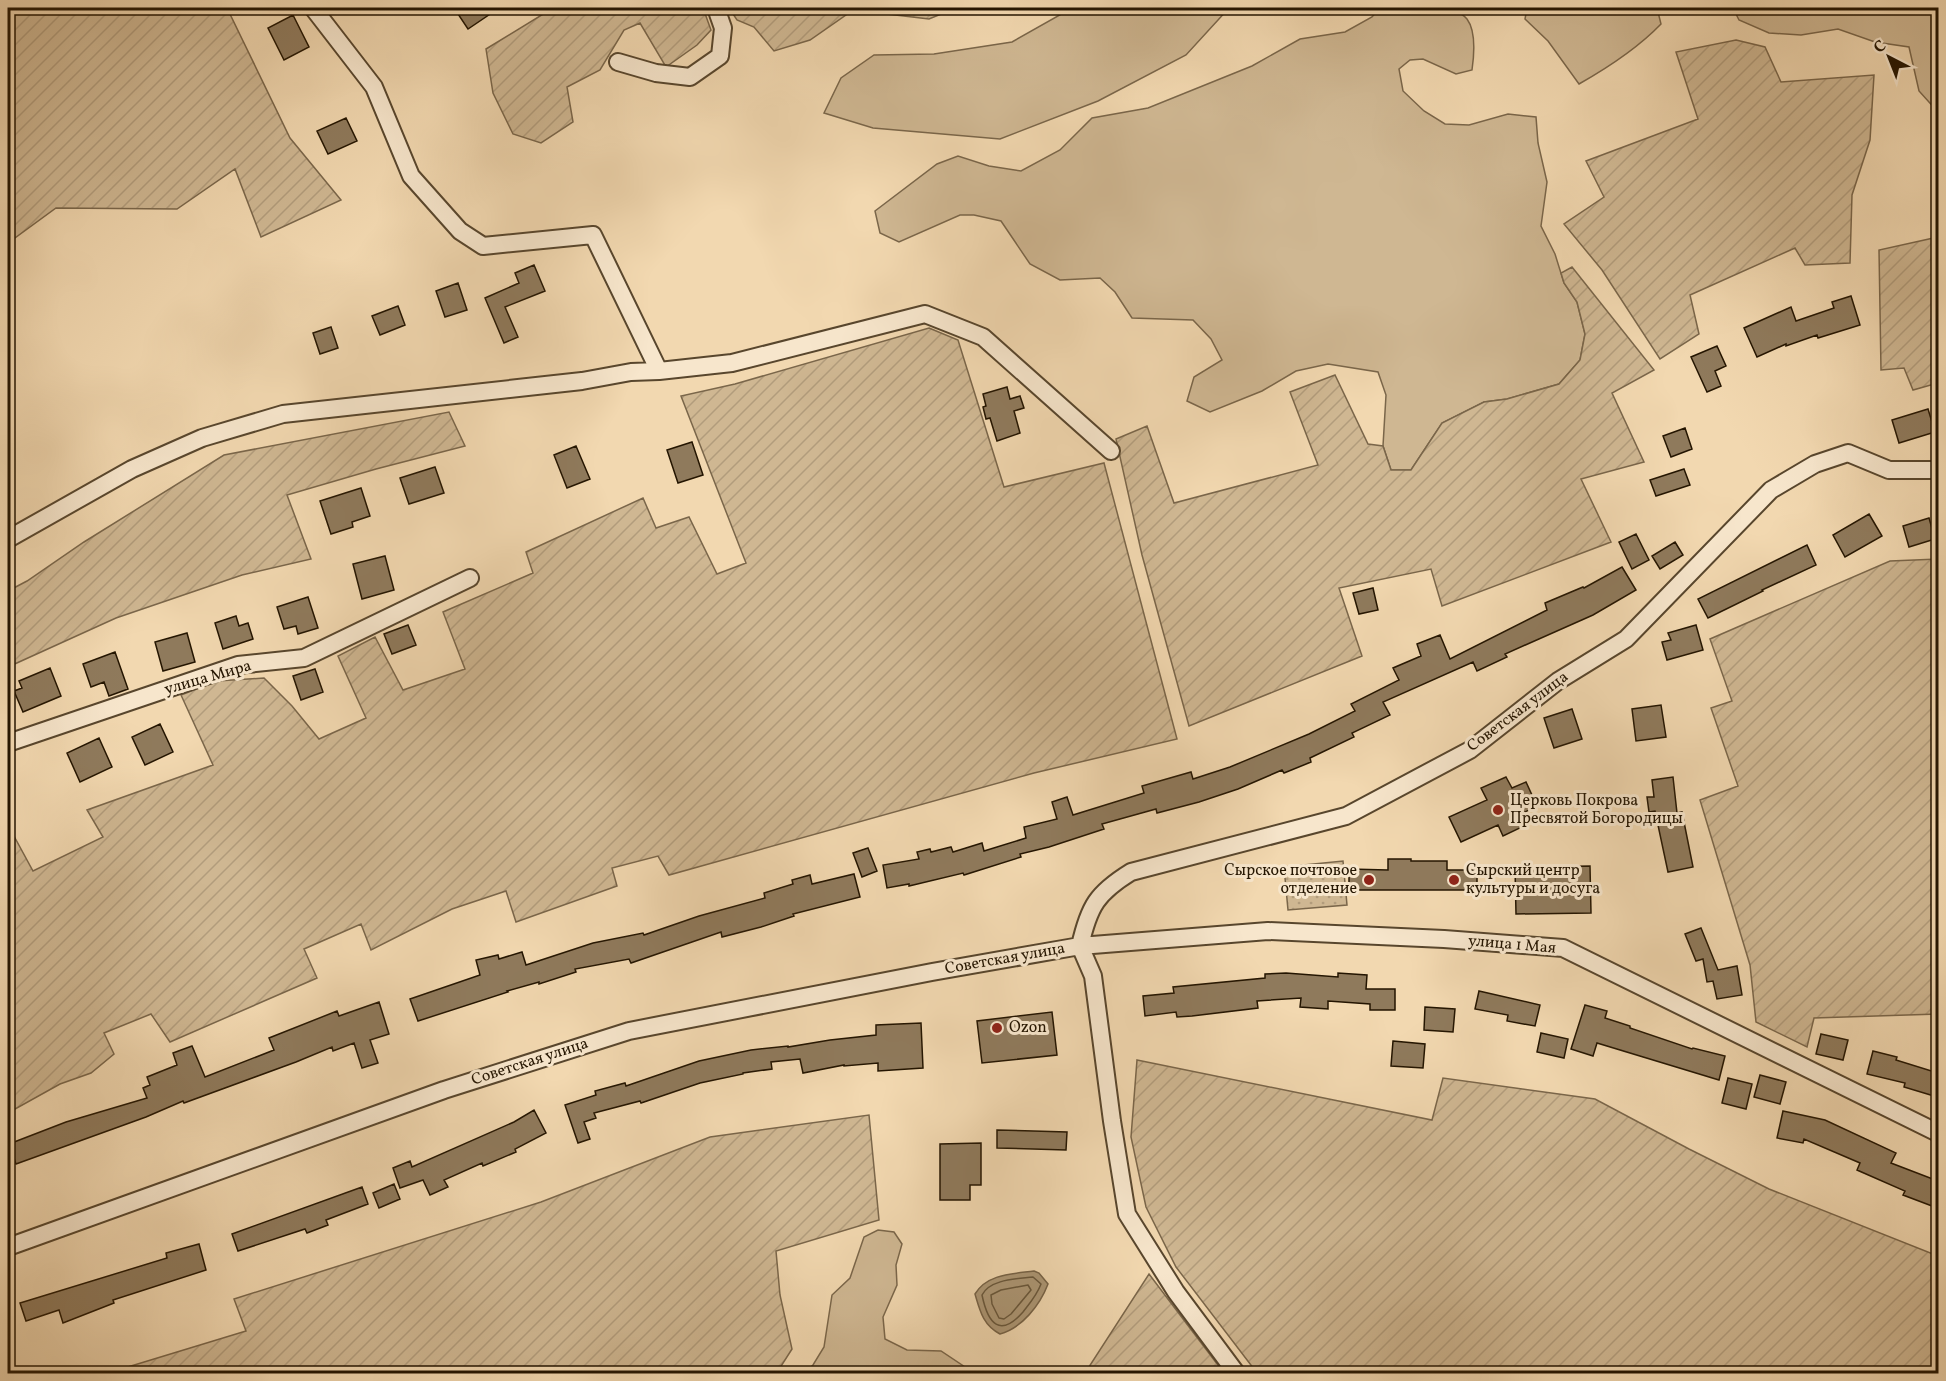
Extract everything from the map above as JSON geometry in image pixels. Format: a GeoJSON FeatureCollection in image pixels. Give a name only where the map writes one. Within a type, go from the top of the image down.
{"type":"FeatureCollection","features":[{"type":"Feature","properties":{"kind":"street"},"geometry":{"type":"LineString","coordinates":[[313,8],[374,87],[411,176],[460,231],[483,246],[593,235],[659,370]]}},
{"type":"Feature","properties":{"kind":"street"},"geometry":{"type":"LineString","coordinates":[[618,63],[656,73],[690,77],[720,56],[723,28],[716,8]]}},
{"type":"Feature","properties":{"kind":"street"},"geometry":{"type":"LineString","coordinates":[[8,539],[132,468],[202,438],[283,414],[582,381],[631,372],[732,363],[926,314],[983,337],[1112,451]]}},
{"type":"Feature","properties":{"kind":"street","name":"Советская улица"},"geometry":{"type":"LineString","coordinates":[[8,1247],[444,1090],[629,1031],[1080,945],[1086,920],[1095,903],[1108,886],[1131,872],[1346,816],[1470,750],[1558,681],[1626,639],[1771,490],[1815,464],[1848,453],[1889,470],[1938,470]]}},
{"type":"Feature","properties":{"kind":"street","name":"улица Мира"},"geometry":{"type":"LineString","coordinates":[[8,743],[238,665],[304,658],[470,578]]}},
{"type":"Feature","properties":{"kind":"street","name":"улица 1 Мая"},"geometry":{"type":"LineString","coordinates":[[1080,945],[1268,931],[1444,939],[1563,948],[1938,1133]]}},
{"type":"Feature","properties":{"kind":"street"},"geometry":{"type":"LineString","coordinates":[[1080,945],[1093,976],[1127,1214],[1176,1292],[1237,1374]]}},
{"type":"Feature","properties":{"kind":"shaded area"},"geometry":{"type":"Polygon","coordinates":[[[24,8],[227,8],[290,138],[341,200],[261,237],[235,169],[177,209],[56,208],[8,243],[8,16],[24,8]]]}},
{"type":"Feature","properties":{"kind":"shaded area"},"geometry":{"type":"Polygon","coordinates":[[[553,8],[703,8],[711,30],[697,45],[666,67],[640,23],[624,30],[600,70],[567,87],[573,122],[541,143],[513,134],[493,93],[486,49],[553,8]]]}},
{"type":"Feature","properties":{"kind":"shaded area"},"geometry":{"type":"Polygon","coordinates":[[[729,8],[856,8],[810,40],[774,51],[754,27],[737,20],[729,8]]]}},
{"type":"Feature","properties":{"kind":"shaded area"},"geometry":{"type":"Polygon","coordinates":[[[879,8],[956,8],[929,19],[887,14],[879,8]]]}},
{"type":"Feature","properties":{"kind":"shaded area"},"geometry":{"type":"Polygon","coordinates":[[[1072,8],[1229,8],[1186,55],[1098,101],[1000,139],[873,128],[824,113],[841,78],[874,55],[934,54],[1012,42],[1072,8]]]}},
{"type":"Feature","properties":{"kind":"shaded area"},"geometry":{"type":"Polygon","coordinates":[[[1380,8],[1439,8],[1460,13],[1470,24],[1474,44],[1472,70],[1456,74],[1423,59],[1410,60],[1399,69],[1403,91],[1424,111],[1445,124],[1469,125],[1508,114],[1536,117],[1538,143],[1547,182],[1541,226],[1555,254],[1564,283],[1577,302],[1585,334],[1580,360],[1559,384],[1507,399],[1484,402],[1442,423],[1411,470],[1391,470],[1383,446],[1386,395],[1378,372],[1328,364],[1296,371],[1262,391],[1210,412],[1187,401],[1194,377],[1222,360],[1211,339],[1193,320],[1132,318],[1115,292],[1100,278],[1060,280],[1030,264],[1001,221],[974,215],[960,215],[899,242],[880,233],[875,211],[937,164],[958,156],[989,166],[1021,171],[1060,150],[1092,118],[1148,108],[1252,66],[1300,39],[1345,32],[1372,17],[1380,8]]]}},
{"type":"Feature","properties":{"kind":"shaded area"},"geometry":{"type":"Polygon","coordinates":[[[1527,8],[1657,8],[1661,24],[1622,57],[1579,84],[1548,41],[1525,19],[1527,8]]]}},
{"type":"Feature","properties":{"kind":"shaded area"},"geometry":{"type":"Polygon","coordinates":[[[1733,8],[1938,8],[1938,112],[1919,91],[1909,47],[1875,42],[1838,29],[1801,35],[1769,33],[1739,20],[1733,8]]]}},
{"type":"Feature","properties":{"kind":"shaded area"},"geometry":{"type":"Polygon","coordinates":[[[1736,40],[1765,47],[1781,82],[1874,75],[1870,140],[1852,195],[1850,263],[1805,265],[1795,248],[1690,295],[1699,334],[1660,359],[1602,270],[1564,224],[1604,197],[1586,161],[1698,119],[1676,52],[1736,40]]]}},
{"type":"Feature","properties":{"kind":"shaded area"},"geometry":{"type":"Polygon","coordinates":[[[1938,237],[1938,383],[1913,390],[1904,368],[1881,370],[1879,250],[1938,237]]]}},
{"type":"Feature","properties":{"kind":"shaded area"},"geometry":{"type":"Polygon","coordinates":[[[1572,267],[1654,370],[1612,393],[1644,462],[1581,479],[1611,542],[1442,606],[1431,569],[1339,588],[1362,656],[1189,726],[1142,555],[1116,439],[1147,426],[1174,503],[1318,465],[1290,392],[1335,375],[1368,444],[1383,446],[1391,470],[1411,470],[1442,423],[1484,402],[1507,399],[1559,384],[1580,360],[1585,334],[1577,302],[1564,283],[1561,273],[1572,267]]]}},
{"type":"Feature","properties":{"kind":"shaded area"},"geometry":{"type":"Polygon","coordinates":[[[929,328],[958,340],[1004,487],[1104,463],[1177,739],[1034,773],[669,875],[658,856],[612,868],[617,886],[516,922],[506,891],[452,909],[371,950],[361,924],[304,949],[317,978],[170,1042],[151,1014],[104,1033],[114,1054],[91,1073],[60,1084],[8,1113],[8,825],[33,871],[103,837],[87,810],[213,765],[181,695],[217,681],[264,678],[292,706],[319,739],[366,718],[338,656],[375,637],[403,690],[465,669],[443,612],[533,573],[526,552],[643,498],[656,528],[689,517],[717,574],[746,563],[681,396],[735,384],[929,328]]]}},
{"type":"Feature","properties":{"kind":"shaded area"},"geometry":{"type":"Polygon","coordinates":[[[449,412],[465,446],[287,495],[311,559],[242,575],[116,618],[8,667],[8,591],[224,455],[449,412]]]}},
{"type":"Feature","properties":{"kind":"shaded area"},"geometry":{"type":"Polygon","coordinates":[[[1938,559],[1938,1014],[1814,1018],[1807,1047],[1756,1022],[1750,965],[1700,800],[1738,786],[1711,708],[1732,701],[1710,639],[1890,561],[1938,559]]]}},
{"type":"Feature","properties":{"kind":"shaded area"},"geometry":{"type":"Polygon","coordinates":[[[1343,861],[1347,905],[1288,910],[1284,867],[1343,861]]]}},
{"type":"Feature","properties":{"kind":"shaded area"},"geometry":{"type":"Polygon","coordinates":[[[1137,1060],[1432,1120],[1443,1078],[1595,1099],[1769,1189],[1938,1256],[1938,1373],[1257,1373],[1176,1267],[1146,1207],[1131,1137],[1137,1060]]]}},
{"type":"Feature","properties":{"kind":"shaded area"},"geometry":{"type":"Polygon","coordinates":[[[869,1115],[879,1220],[776,1251],[780,1295],[792,1349],[778,1371],[774,1373],[108,1373],[246,1331],[234,1299],[541,1202],[710,1137],[869,1115]]]}},
{"type":"Feature","properties":{"kind":"shaded area"},"geometry":{"type":"Polygon","coordinates":[[[878,1230],[894,1232],[902,1244],[896,1265],[897,1285],[883,1317],[885,1339],[907,1350],[941,1351],[974,1373],[804,1373],[813,1365],[824,1347],[832,1295],[850,1278],[864,1237],[878,1230]]]}},
{"type":"Feature","properties":{"kind":"shaded area"},"geometry":{"type":"Polygon","coordinates":[[[1149,1274],[1224,1373],[1085,1373],[1149,1274]]]}},
{"type":"Feature","properties":{"kind":"water"},"geometry":{"type":"Polygon","coordinates":[[[1034,1271],[1039,1273],[1048,1284],[1045,1292],[1023,1321],[1000,1334],[986,1322],[975,1294],[986,1282],[993,1279],[1009,1274],[1034,1271]]]}},
{"type":"Feature","properties":{"kind":"building"},"geometry":{"type":"Polygon","coordinates":[[[454,8],[499,8],[468,29],[454,8]]]}},
{"type":"Feature","properties":{"kind":"building"},"geometry":{"type":"Polygon","coordinates":[[[293,15],[309,47],[284,60],[268,28],[293,15]]]}},
{"type":"Feature","properties":{"kind":"building"},"geometry":{"type":"Polygon","coordinates":[[[346,118],[357,141],[328,154],[317,131],[346,118]]]}},
{"type":"Feature","properties":{"kind":"building"},"geometry":{"type":"Polygon","coordinates":[[[534,265],[545,291],[505,307],[518,337],[504,343],[485,298],[519,283],[515,273],[534,265]]]}},
{"type":"Feature","properties":{"kind":"building"},"geometry":{"type":"Polygon","coordinates":[[[458,283],[467,310],[445,317],[436,291],[458,283]]]}},
{"type":"Feature","properties":{"kind":"building"},"geometry":{"type":"Polygon","coordinates":[[[1851,296],[1860,325],[1818,338],[1817,335],[1786,346],[1786,344],[1757,357],[1744,328],[1791,307],[1796,321],[1834,308],[1832,302],[1851,296]]]}},
{"type":"Feature","properties":{"kind":"building"},"geometry":{"type":"Polygon","coordinates":[[[398,306],[405,325],[380,335],[372,316],[398,306]]]}},
{"type":"Feature","properties":{"kind":"building"},"geometry":{"type":"Polygon","coordinates":[[[331,327],[338,348],[320,354],[313,333],[331,327]]]}},
{"type":"Feature","properties":{"kind":"building"},"geometry":{"type":"Polygon","coordinates":[[[1717,346],[1726,366],[1715,371],[1721,386],[1707,392],[1691,357],[1717,346]]]}},
{"type":"Feature","properties":{"kind":"building"},"geometry":{"type":"Polygon","coordinates":[[[1007,387],[1010,399],[1020,396],[1024,408],[1014,411],[1020,433],[997,441],[990,418],[986,419],[983,394],[1007,387]]]}},
{"type":"Feature","properties":{"kind":"building"},"geometry":{"type":"Polygon","coordinates":[[[1928,409],[1935,432],[1899,443],[1892,420],[1928,409]]]}},
{"type":"Feature","properties":{"kind":"building"},"geometry":{"type":"Polygon","coordinates":[[[1685,428],[1692,449],[1671,457],[1663,436],[1685,428]]]}},
{"type":"Feature","properties":{"kind":"building"},"geometry":{"type":"Polygon","coordinates":[[[692,442],[703,475],[678,483],[667,450],[692,442]]]}},
{"type":"Feature","properties":{"kind":"building"},"geometry":{"type":"Polygon","coordinates":[[[576,446],[590,479],[567,488],[554,455],[576,446]]]}},
{"type":"Feature","properties":{"kind":"building"},"geometry":{"type":"Polygon","coordinates":[[[435,467],[444,493],[409,504],[400,478],[435,467]]]}},
{"type":"Feature","properties":{"kind":"building"},"geometry":{"type":"Polygon","coordinates":[[[1684,469],[1690,485],[1656,496],[1650,480],[1684,469]]]}},
{"type":"Feature","properties":{"kind":"building"},"geometry":{"type":"Polygon","coordinates":[[[361,488],[370,516],[352,522],[353,527],[331,534],[320,501],[361,488]]]}},
{"type":"Feature","properties":{"kind":"building"},"geometry":{"type":"Polygon","coordinates":[[[1869,514],[1882,536],[1845,557],[1833,535],[1869,514]]]}},
{"type":"Feature","properties":{"kind":"building"},"geometry":{"type":"Polygon","coordinates":[[[1929,518],[1935,539],[1909,547],[1903,526],[1929,518]]]}},
{"type":"Feature","properties":{"kind":"building"},"geometry":{"type":"Polygon","coordinates":[[[1636,534],[1649,560],[1632,569],[1619,542],[1636,534]]]}},
{"type":"Feature","properties":{"kind":"building"},"geometry":{"type":"Polygon","coordinates":[[[1675,542],[1683,555],[1660,569],[1652,556],[1675,542]]]}},
{"type":"Feature","properties":{"kind":"building"},"geometry":{"type":"Polygon","coordinates":[[[1807,545],[1816,565],[1708,618],[1698,599],[1807,545]]]}},
{"type":"Feature","properties":{"kind":"building"},"geometry":{"type":"Polygon","coordinates":[[[385,556],[394,590],[362,599],[353,564],[385,556]]]}},
{"type":"Feature","properties":{"kind":"building"},"geometry":{"type":"Polygon","coordinates":[[[1622,567],[1636,590],[1593,615],[1505,654],[1507,657],[1477,671],[1473,662],[1383,702],[1390,715],[1352,733],[1354,737],[1310,758],[1311,762],[1284,773],[1282,770],[1238,789],[1199,802],[1157,813],[1156,809],[1102,824],[1104,829],[1020,854],[1021,857],[964,875],[963,873],[909,886],[909,884],[887,888],[883,865],[919,859],[917,852],[930,849],[931,852],[951,847],[953,852],[982,843],[984,851],[1026,838],[1024,827],[1057,819],[1052,802],[1067,797],[1073,815],[1144,793],[1142,786],[1191,772],[1193,779],[1230,767],[1309,734],[1355,711],[1351,704],[1399,680],[1393,668],[1421,656],[1417,644],[1440,635],[1450,659],[1547,610],[1545,603],[1584,588],[1622,567]]]}},
{"type":"Feature","properties":{"kind":"building"},"geometry":{"type":"Polygon","coordinates":[[[1373,588],[1378,610],[1359,614],[1353,593],[1373,588]]]}},
{"type":"Feature","properties":{"kind":"building"},"geometry":{"type":"Polygon","coordinates":[[[308,597],[318,628],[298,634],[296,626],[284,629],[277,607],[308,597]]]}},
{"type":"Feature","properties":{"kind":"building"},"geometry":{"type":"Polygon","coordinates":[[[236,616],[239,626],[248,623],[253,639],[223,649],[215,623],[236,616]]]}},
{"type":"Feature","properties":{"kind":"building"},"geometry":{"type":"Polygon","coordinates":[[[408,625],[416,645],[392,654],[384,634],[408,625]]]}},
{"type":"Feature","properties":{"kind":"building"},"geometry":{"type":"Polygon","coordinates":[[[1696,625],[1703,650],[1667,660],[1662,642],[1671,640],[1668,633],[1696,625]]]}},
{"type":"Feature","properties":{"kind":"building"},"geometry":{"type":"Polygon","coordinates":[[[187,633],[195,662],[163,671],[155,642],[187,633]]]}},
{"type":"Feature","properties":{"kind":"building"},"geometry":{"type":"Polygon","coordinates":[[[115,652],[128,689],[109,696],[104,682],[91,687],[83,664],[115,652]]]}},
{"type":"Feature","properties":{"kind":"building"},"geometry":{"type":"Polygon","coordinates":[[[50,668],[61,696],[23,712],[14,691],[22,688],[19,681],[50,668]]]}},
{"type":"Feature","properties":{"kind":"building"},"geometry":{"type":"Polygon","coordinates":[[[315,669],[323,692],[301,700],[293,676],[315,669]]]}},
{"type":"Feature","properties":{"kind":"building"},"geometry":{"type":"Polygon","coordinates":[[[1661,705],[1666,737],[1636,741],[1632,709],[1661,705]]]}},
{"type":"Feature","properties":{"kind":"building"},"geometry":{"type":"Polygon","coordinates":[[[1572,709],[1582,739],[1554,748],[1544,718],[1572,709]]]}},
{"type":"Feature","properties":{"kind":"building"},"geometry":{"type":"Polygon","coordinates":[[[160,724],[173,752],[145,765],[132,737],[160,724]]]}},
{"type":"Feature","properties":{"kind":"building"},"geometry":{"type":"Polygon","coordinates":[[[99,738],[112,767],[80,782],[67,753],[99,738]]]}},
{"type":"Feature","properties":{"kind":"building","name":"Церковь Покрова Пресвятой Богородицы"},"geometry":{"type":"Polygon","coordinates":[[[1506,777],[1512,788],[1526,782],[1537,806],[1523,813],[1528,824],[1503,836],[1498,825],[1461,842],[1449,817],[1487,800],[1481,788],[1506,777]]]}},
{"type":"Feature","properties":{"kind":"building"},"geometry":{"type":"Polygon","coordinates":[[[1673,777],[1677,813],[1682,812],[1693,867],[1668,872],[1655,811],[1649,812],[1647,797],[1654,797],[1652,780],[1673,777]]]}},
{"type":"Feature","properties":{"kind":"building"},"geometry":{"type":"Polygon","coordinates":[[[868,848],[877,871],[862,877],[853,853],[868,848]]]}},
{"type":"Feature","properties":{"kind":"building"},"geometry":{"type":"Polygon","coordinates":[[[1388,859],[1447,861],[1447,870],[1477,870],[1477,890],[1349,890],[1349,869],[1388,870],[1388,859]]]}},
{"type":"Feature","properties":{"kind":"building"},"geometry":{"type":"Polygon","coordinates":[[[1590,866],[1591,913],[1516,914],[1515,867],[1590,866]]]}},
{"type":"Feature","properties":{"kind":"building"},"geometry":{"type":"Polygon","coordinates":[[[854,874],[860,897],[793,914],[794,916],[761,927],[722,937],[721,932],[631,963],[629,959],[575,969],[576,972],[507,991],[418,1021],[410,999],[480,975],[476,960],[498,955],[499,959],[522,952],[526,965],[593,943],[643,933],[644,935],[699,916],[765,898],[764,893],[793,884],[792,880],[810,875],[812,884],[854,874]]]}},
{"type":"Feature","properties":{"kind":"building"},"geometry":{"type":"Polygon","coordinates":[[[1701,928],[1718,970],[1737,966],[1742,995],[1717,999],[1713,981],[1707,982],[1703,959],[1696,961],[1685,934],[1701,928]]]}},
{"type":"Feature","properties":{"kind":"building"},"geometry":{"type":"Polygon","coordinates":[[[1286,973],[1338,977],[1338,973],[1367,975],[1366,989],[1395,989],[1395,1010],[1370,1010],[1370,1004],[1328,1001],[1328,1009],[1300,1007],[1301,998],[1257,1001],[1258,1008],[1192,1016],[1177,1017],[1176,1012],[1145,1016],[1143,996],[1174,993],[1173,987],[1265,978],[1265,974],[1286,973]]]}},
{"type":"Feature","properties":{"kind":"building"},"geometry":{"type":"Polygon","coordinates":[[[1479,991],[1540,1005],[1535,1026],[1507,1021],[1508,1015],[1475,1009],[1479,991]]]}},
{"type":"Feature","properties":{"kind":"building"},"geometry":{"type":"Polygon","coordinates":[[[379,1002],[389,1034],[370,1040],[378,1063],[362,1068],[354,1043],[333,1051],[332,1047],[16,1164],[9,1144],[66,1122],[147,1098],[143,1088],[150,1085],[147,1077],[177,1065],[173,1053],[192,1046],[205,1077],[274,1050],[269,1038],[337,1011],[339,1016],[379,1002]]]}},
{"type":"Feature","properties":{"kind":"building"},"geometry":{"type":"Polygon","coordinates":[[[1585,1005],[1607,1011],[1605,1018],[1630,1026],[1630,1028],[1692,1049],[1725,1056],[1719,1080],[1597,1043],[1593,1056],[1571,1049],[1585,1005]]]}},
{"type":"Feature","properties":{"kind":"building"},"geometry":{"type":"Polygon","coordinates":[[[1425,1007],[1455,1009],[1453,1032],[1424,1030],[1425,1007]]]}},
{"type":"Feature","properties":{"kind":"building"},"geometry":{"type":"Polygon","coordinates":[[[1052,1012],[1057,1055],[982,1063],[977,1021],[1052,1012]]]}},
{"type":"Feature","properties":{"kind":"building"},"geometry":{"type":"Polygon","coordinates":[[[921,1023],[923,1068],[878,1071],[878,1063],[844,1065],[803,1073],[800,1059],[771,1062],[772,1069],[700,1083],[641,1103],[640,1101],[594,1113],[596,1118],[584,1122],[590,1139],[578,1143],[565,1105],[596,1095],[595,1091],[625,1083],[626,1086],[699,1061],[751,1050],[876,1035],[876,1025],[921,1023]]]}},
{"type":"Feature","properties":{"kind":"building"},"geometry":{"type":"Polygon","coordinates":[[[1541,1033],[1568,1039],[1564,1058],[1537,1052],[1541,1033]]]}},
{"type":"Feature","properties":{"kind":"building"},"geometry":{"type":"Polygon","coordinates":[[[1821,1034],[1848,1040],[1843,1060],[1816,1054],[1821,1034]]]}},
{"type":"Feature","properties":{"kind":"building"},"geometry":{"type":"Polygon","coordinates":[[[1393,1041],[1425,1044],[1423,1068],[1391,1066],[1393,1041]]]}},
{"type":"Feature","properties":{"kind":"building"},"geometry":{"type":"Polygon","coordinates":[[[1873,1051],[1897,1057],[1896,1060],[1938,1073],[1934,1096],[1904,1087],[1905,1083],[1867,1074],[1873,1051]]]}},
{"type":"Feature","properties":{"kind":"building"},"geometry":{"type":"Polygon","coordinates":[[[1760,1075],[1786,1082],[1780,1104],[1754,1097],[1760,1075]]]}},
{"type":"Feature","properties":{"kind":"building"},"geometry":{"type":"Polygon","coordinates":[[[1728,1078],[1752,1084],[1746,1109],[1722,1103],[1728,1078]]]}},
{"type":"Feature","properties":{"kind":"building"},"geometry":{"type":"Polygon","coordinates":[[[534,1110],[546,1133],[515,1149],[516,1152],[483,1166],[482,1163],[444,1180],[448,1187],[430,1195],[423,1180],[400,1188],[393,1168],[410,1161],[412,1167],[514,1122],[534,1110]]]}},
{"type":"Feature","properties":{"kind":"building"},"geometry":{"type":"Polygon","coordinates":[[[1783,1111],[1825,1120],[1896,1153],[1891,1163],[1938,1181],[1938,1191],[1932,1206],[1903,1195],[1905,1191],[1857,1170],[1860,1163],[1804,1139],[1803,1143],[1777,1138],[1783,1111]]]}},
{"type":"Feature","properties":{"kind":"building"},"geometry":{"type":"Polygon","coordinates":[[[997,1130],[1067,1132],[1066,1150],[997,1148],[997,1130]]]}},
{"type":"Feature","properties":{"kind":"building"},"geometry":{"type":"Polygon","coordinates":[[[981,1143],[981,1185],[970,1185],[970,1200],[940,1200],[940,1144],[981,1143]]]}},
{"type":"Feature","properties":{"kind":"building"},"geometry":{"type":"Polygon","coordinates":[[[394,1184],[400,1199],[379,1208],[373,1193],[394,1184]]]}},
{"type":"Feature","properties":{"kind":"building"},"geometry":{"type":"Polygon","coordinates":[[[362,1187],[368,1204],[326,1220],[328,1225],[307,1233],[305,1229],[238,1251],[232,1234],[362,1187]]]}},
{"type":"Feature","properties":{"kind":"building"},"geometry":{"type":"Polygon","coordinates":[[[199,1244],[206,1270],[113,1300],[114,1303],[63,1323],[59,1310],[26,1321],[20,1303],[167,1258],[166,1253],[199,1244]]]}},
{"type":"Feature","properties":{"kind":"place","name":"Церковь Покрова Пресвятой Богородицы"},"geometry":{"type":"Point","coordinates":[1498,810]}},
{"type":"Feature","properties":{"kind":"place","name":"Сырское почтовое отделение"},"geometry":{"type":"Point","coordinates":[1369,880]}},
{"type":"Feature","properties":{"kind":"place","name":"Сырский центр культуры и досуга"},"geometry":{"type":"Point","coordinates":[1454,880]}},
{"type":"Feature","properties":{"kind":"place","name":"Ozon"},"geometry":{"type":"Point","coordinates":[997,1028]}}]}
